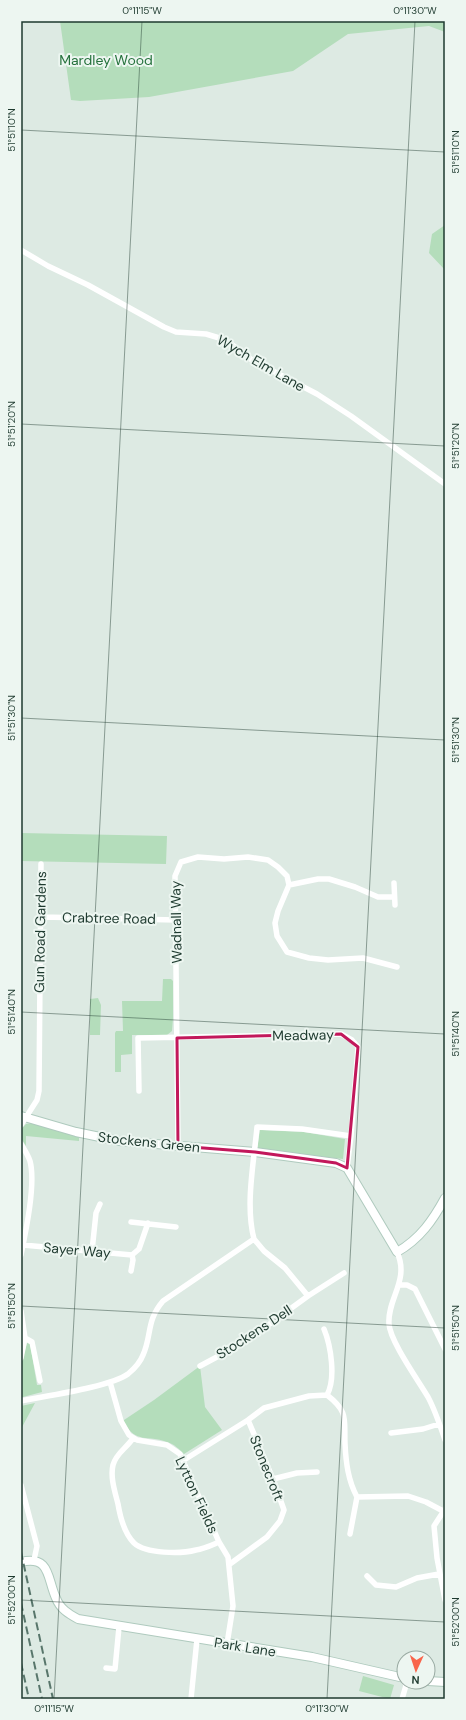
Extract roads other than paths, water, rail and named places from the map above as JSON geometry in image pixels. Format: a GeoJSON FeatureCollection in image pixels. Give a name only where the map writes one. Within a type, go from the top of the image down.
{"type":"FeatureCollection","features":[{"type":"Feature","properties":{"kind":"street","name":"Wych Elm Lane"},"geometry":{"type":"LineString","coordinates":[[21,250],[48,266],[88,285],[164,327],[176,332],[206,334],[226,340],[252,360],[317,394],[351,416],[445,484]]}},
{"type":"Feature","properties":{"kind":"street","name":"Wadnall Way"},"geometry":{"type":"LineString","coordinates":[[178,1146],[175,876],[181,862],[198,857],[224,859],[259,858],[268,860],[278,867],[287,876],[289,885]]}},
{"type":"Feature","properties":{"kind":"street","name":"Gun Road Gardens"},"geometry":{"type":"LineString","coordinates":[[21,1125],[24,1117],[37,1100],[39,1091],[39,972],[42,917],[42,864]]}},
{"type":"Feature","properties":{"kind":"street"},"geometry":{"type":"LineString","coordinates":[[394,897],[378,897],[350,885],[329,879],[318,879],[289,885],[278,911],[275,923],[277,936],[287,952],[309,958],[328,960],[363,958],[397,967]]}},
{"type":"Feature","properties":{"kind":"street"},"geometry":{"type":"LineString","coordinates":[[394,883],[395,905]]}},
{"type":"Feature","properties":{"kind":"street","name":"Crabtree Road"},"geometry":{"type":"LineString","coordinates":[[42,917],[176,920]]}},
{"type":"Feature","properties":{"kind":"street","name":"Meadway"},"geometry":{"type":"LineString","coordinates":[[177,1038],[342,1034],[352,1040],[358,1048],[351,1136]]}},
{"type":"Feature","properties":{"kind":"street"},"geometry":{"type":"LineString","coordinates":[[139,1091],[138,1038],[177,1038]]}},
{"type":"Feature","properties":{"kind":"street","name":"Stockens Green"},"geometry":{"type":"LineString","coordinates":[[24,1117],[76,1132],[119,1141],[255,1152],[336,1163],[347,1168]]}},
{"type":"Feature","properties":{"kind":"street"},"geometry":{"type":"LineString","coordinates":[[21,1401],[110,1382],[127,1375],[139,1363],[146,1347],[152,1316],[162,1301],[254,1239],[250,1218],[257,1127],[302,1129],[351,1136],[347,1168],[397,1252],[400,1266],[400,1285],[390,1313],[390,1329],[404,1358],[432,1405],[445,1440]]}},
{"type":"Feature","properties":{"kind":"street"},"geometry":{"type":"LineString","coordinates":[[21,1144],[30,1161],[31,1173],[29,1209],[21,1255]]}},
{"type":"Feature","properties":{"kind":"street"},"geometry":{"type":"LineString","coordinates":[[397,1252],[407,1247],[423,1232],[445,1198]]}},
{"type":"Feature","properties":{"kind":"street"},"geometry":{"type":"LineString","coordinates":[[92,1251],[95,1218],[100,1204]]}},
{"type":"Feature","properties":{"kind":"street"},"geometry":{"type":"LineString","coordinates":[[131,1222],[176,1226]]}},
{"type":"Feature","properties":{"kind":"street"},"geometry":{"type":"LineString","coordinates":[[131,1271],[133,1260],[132,1255],[139,1249],[148,1223]]}},
{"type":"Feature","properties":{"kind":"street","name":"Stockens Dell"},"geometry":{"type":"LineString","coordinates":[[254,1239],[264,1251],[285,1268],[308,1296]]}},
{"type":"Feature","properties":{"kind":"street","name":"Sayer Way"},"geometry":{"type":"LineString","coordinates":[[23,1245],[132,1255]]}},
{"type":"Feature","properties":{"kind":"street","name":"Stockens Dell"},"geometry":{"type":"LineString","coordinates":[[200,1366],[244,1342],[308,1296],[344,1273]]}},
{"type":"Feature","properties":{"kind":"street"},"geometry":{"type":"LineString","coordinates":[[400,1285],[407,1285],[415,1289],[445,1349]]}},
{"type":"Feature","properties":{"kind":"street"},"geometry":{"type":"LineString","coordinates":[[21,1311],[25,1338],[21,1358]]}},
{"type":"Feature","properties":{"kind":"street"},"geometry":{"type":"LineString","coordinates":[[324,1329],[331,1355],[330,1386],[327,1395]]}},
{"type":"Feature","properties":{"kind":"street"},"geometry":{"type":"LineString","coordinates":[[25,1338],[32,1342],[40,1381]]}},
{"type":"Feature","properties":{"kind":"street"},"geometry":{"type":"LineString","coordinates":[[110,1382],[121,1421],[127,1432],[133,1438],[116,1456],[112,1470],[119,1511],[127,1533],[134,1542],[141,1547],[151,1550],[177,1553],[195,1551],[220,1542]]}},
{"type":"Feature","properties":{"kind":"street"},"geometry":{"type":"LineString","coordinates":[[184,1460],[248,1420],[264,1408],[309,1396],[327,1395],[340,1408],[345,1418],[347,1469],[350,1484],[357,1497],[350,1534]]}},
{"type":"Feature","properties":{"kind":"street","name":"Stonecroft"},"geometry":{"type":"LineString","coordinates":[[230,1564],[267,1537],[280,1522],[284,1510],[273,1479],[248,1420]]}},
{"type":"Feature","properties":{"kind":"street"},"geometry":{"type":"LineString","coordinates":[[391,1433],[424,1429],[439,1424]]}},
{"type":"Feature","properties":{"kind":"street","name":"Lytton Fields"},"geometry":{"type":"LineString","coordinates":[[133,1438],[141,1441],[167,1444],[177,1451],[184,1460],[230,1564],[232,1606],[227,1644]]}},
{"type":"Feature","properties":{"kind":"street"},"geometry":{"type":"LineString","coordinates":[[273,1479],[297,1473],[317,1472]]}},
{"type":"Feature","properties":{"kind":"street"},"geometry":{"type":"LineString","coordinates":[[21,1486],[37,1546],[34,1560],[21,1562]]}},
{"type":"Feature","properties":{"kind":"street"},"geometry":{"type":"LineString","coordinates":[[357,1497],[408,1496],[444,1510],[434,1526],[439,1574],[445,1600]]}},
{"type":"Feature","properties":{"kind":"street","name":"Park Lane"},"geometry":{"type":"LineString","coordinates":[[34,1560],[44,1565],[47,1570],[56,1599],[61,1607],[68,1614],[85,1620],[119,1627],[312,1657],[396,1676]]}},
{"type":"Feature","properties":{"kind":"street"},"geometry":{"type":"LineString","coordinates":[[367,1576],[376,1585],[396,1586],[417,1578],[439,1574]]}},
{"type":"Feature","properties":{"kind":"street"},"geometry":{"type":"LineString","coordinates":[[106,1668],[115,1669],[119,1627]]}},
{"type":"Feature","properties":{"kind":"street"},"geometry":{"type":"LineString","coordinates":[[191,1699],[196,1639]]}},
{"type":"Feature","properties":{"kind":"railway"},"geometry":{"type":"LineString","coordinates":[[21,1552],[53,1699]]}},
{"type":"Feature","properties":{"kind":"railway"},"geometry":{"type":"LineString","coordinates":[[21,1603],[42,1699]]}},
{"type":"Feature","properties":{"kind":"railway"},"geometry":{"type":"LineString","coordinates":[[21,1663],[29,1699]]}},
{"type":"Feature","properties":{"kind":"park label","name":"Mardley Wood"},"geometry":{"type":"Point","coordinates":[106,60]}}]}
